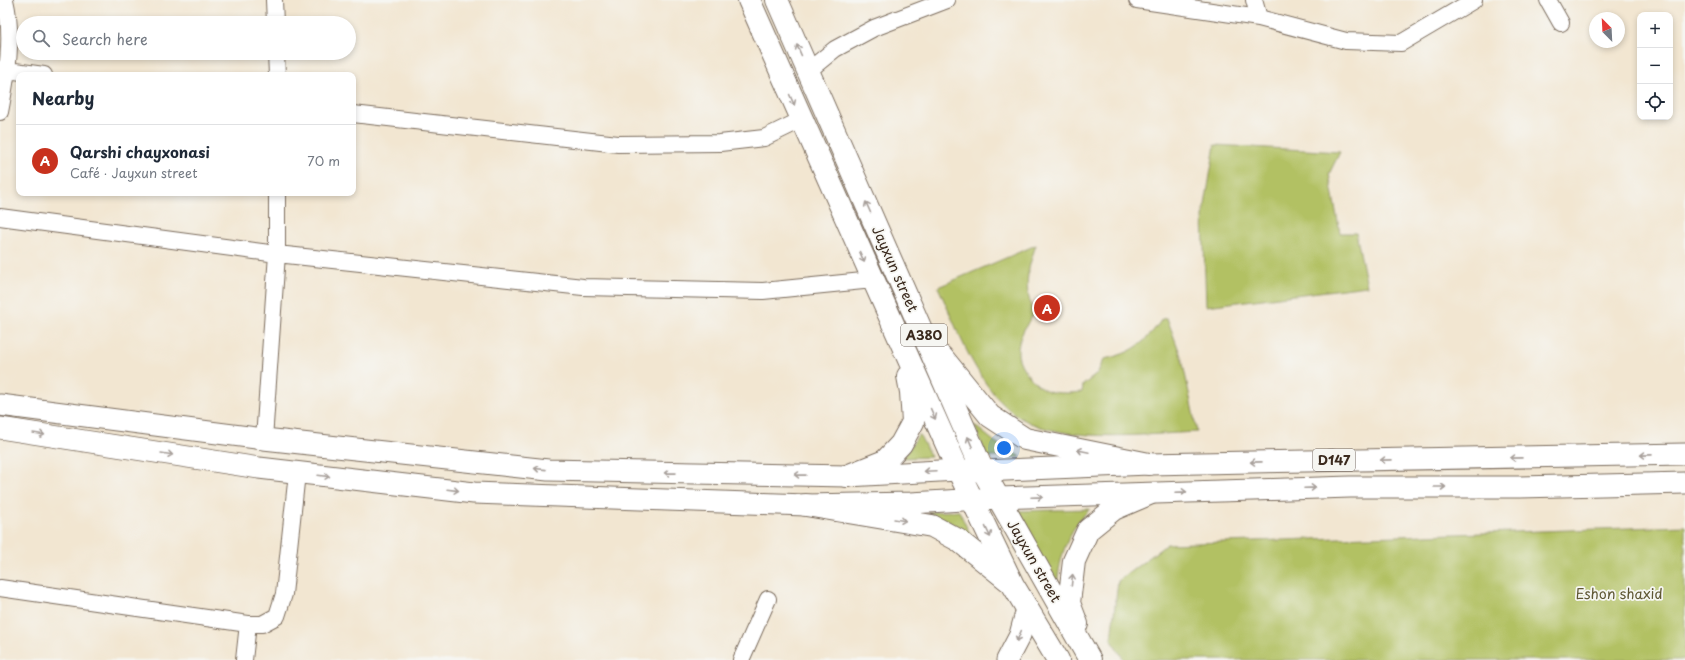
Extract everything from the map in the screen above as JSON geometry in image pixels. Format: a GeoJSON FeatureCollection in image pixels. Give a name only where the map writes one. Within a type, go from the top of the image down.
{"type":"FeatureCollection","features":[{"type":"Feature","properties":{"kind":"highway","name":"Jayxun street"},"geometry":{"type":"LineString","coordinates":[[749,0],[801,120],[958,470],[1013,585],[1058,660]]}},
{"type":"Feature","properties":{"kind":"highway","name":"Jayxun street"},"geometry":{"type":"LineString","coordinates":[[776,0],[983,470],[1090,659]]}},
{"type":"Feature","properties":{"kind":"highway"},"geometry":{"type":"LineString","coordinates":[[924,335],[990,416],[1025,439],[1149,464]]}},
{"type":"Feature","properties":{"kind":"highway"},"geometry":{"type":"LineString","coordinates":[[847,476],[885,461],[901,444],[913,422],[911,392],[901,343]]}},
{"type":"Feature","properties":{"kind":"highway"},"geometry":{"type":"LineString","coordinates":[[1090,659],[1069,604],[1074,561],[1088,530],[1114,509],[1149,494]]}},
{"type":"Feature","properties":{"kind":"highway"},"geometry":{"type":"LineString","coordinates":[[806,505],[932,526],[958,540],[1013,585]]}},
{"type":"Feature","properties":{"kind":"main road"},"geometry":{"type":"LineString","coordinates":[[0,405],[264,439],[548,470],[847,476],[983,470]]}},
{"type":"Feature","properties":{"kind":"main road"},"geometry":{"type":"LineString","coordinates":[[0,428],[297,473],[474,493],[806,505],[911,503],[998,498]]}},
{"type":"Feature","properties":{"kind":"main road","name":"D147"},"geometry":{"type":"LineString","coordinates":[[983,470],[1149,464],[1685,454]]}},
{"type":"Feature","properties":{"kind":"main road","name":"D147"},"geometry":{"type":"LineString","coordinates":[[998,498],[1350,487],[1520,487],[1685,483]]}},
{"type":"Feature","properties":{"kind":"main road"},"geometry":{"type":"LineString","coordinates":[[1007,660],[1020,635],[1027,609]]}},
{"type":"Feature","properties":{"kind":"street"},"geometry":{"type":"LineString","coordinates":[[0,112],[10,19],[5,0]]}},
{"type":"Feature","properties":{"kind":"street"},"geometry":{"type":"LineString","coordinates":[[274,0],[275,16]]}},
{"type":"Feature","properties":{"kind":"street"},"geometry":{"type":"LineString","coordinates":[[808,71],[835,49],[874,28],[947,0]]}},
{"type":"Feature","properties":{"kind":"street"},"geometry":{"type":"LineString","coordinates":[[1137,0],[1259,18],[1346,41],[1401,43],[1474,0]]}},
{"type":"Feature","properties":{"kind":"street"},"geometry":{"type":"LineString","coordinates":[[1254,0],[1259,18]]}},
{"type":"Feature","properties":{"kind":"street"},"geometry":{"type":"LineString","coordinates":[[1548,0],[1561,23]]}},
{"type":"Feature","properties":{"kind":"street"},"geometry":{"type":"LineString","coordinates":[[276,60],[277,72]]}},
{"type":"Feature","properties":{"kind":"street"},"geometry":{"type":"LineString","coordinates":[[4,70],[20,72]]}},
{"type":"Feature","properties":{"kind":"street"},"geometry":{"type":"LineString","coordinates":[[356,114],[618,144],[720,143],[764,138],[801,120]]}},
{"type":"Feature","properties":{"kind":"street"},"geometry":{"type":"LineString","coordinates":[[264,439],[277,254],[277,196]]}},
{"type":"Feature","properties":{"kind":"street"},"geometry":{"type":"LineString","coordinates":[[0,217],[277,254],[583,287],[763,291],[873,280]]}},
{"type":"Feature","properties":{"kind":"street"},"geometry":{"type":"LineString","coordinates":[[0,588],[248,624],[262,624],[277,616],[284,594],[297,473]]}},
{"type":"Feature","properties":{"kind":"street"},"geometry":{"type":"LineString","coordinates":[[741,660],[768,599]]}},
{"type":"Feature","properties":{"kind":"street"},"geometry":{"type":"LineString","coordinates":[[244,660],[248,624]]}},
{"type":"Feature","properties":{"kind":"green space"},"geometry":{"type":"Polygon","coordinates":[[[1215,145],[1340,152],[1329,174],[1340,233],[1356,233],[1367,286],[1206,306],[1203,217],[1215,145]]]}},
{"type":"Feature","properties":{"kind":"green space"},"geometry":{"type":"Polygon","coordinates":[[[1036,245],[1030,263],[1027,287],[1034,314],[1023,332],[1018,349],[1021,365],[1033,381],[1043,389],[1052,392],[1082,392],[1083,385],[1097,374],[1104,359],[1123,354],[1138,346],[1150,335],[1162,319],[1167,318],[1182,359],[1197,432],[1127,436],[1075,434],[1051,430],[1030,423],[1012,412],[999,400],[978,371],[960,338],[938,287],[1036,245]]]}},
{"type":"Feature","properties":{"kind":"green space"},"geometry":{"type":"Polygon","coordinates":[[[974,425],[995,442],[1021,457],[987,457],[974,425]]]}},
{"type":"Feature","properties":{"kind":"green space"},"geometry":{"type":"Polygon","coordinates":[[[919,434],[931,457],[903,458],[919,434]]]}},
{"type":"Feature","properties":{"kind":"green space"},"geometry":{"type":"Polygon","coordinates":[[[1090,509],[1082,517],[1066,544],[1060,564],[1057,586],[1016,511],[1090,509]]]}},
{"type":"Feature","properties":{"kind":"green space"},"geometry":{"type":"Polygon","coordinates":[[[959,511],[974,542],[949,522],[927,512],[959,511]]]}},
{"type":"Feature","properties":{"kind":"green space","name":"Eshon shaxid"},"geometry":{"type":"Polygon","coordinates":[[[1685,526],[1685,660],[1124,660],[1111,639],[1118,581],[1167,544],[1685,526]]]}},
{"type":"Feature","properties":{"kind":"place","name":"Qarshi chayxonasi"},"geometry":{"type":"Point","coordinates":[1047,308]}}]}
